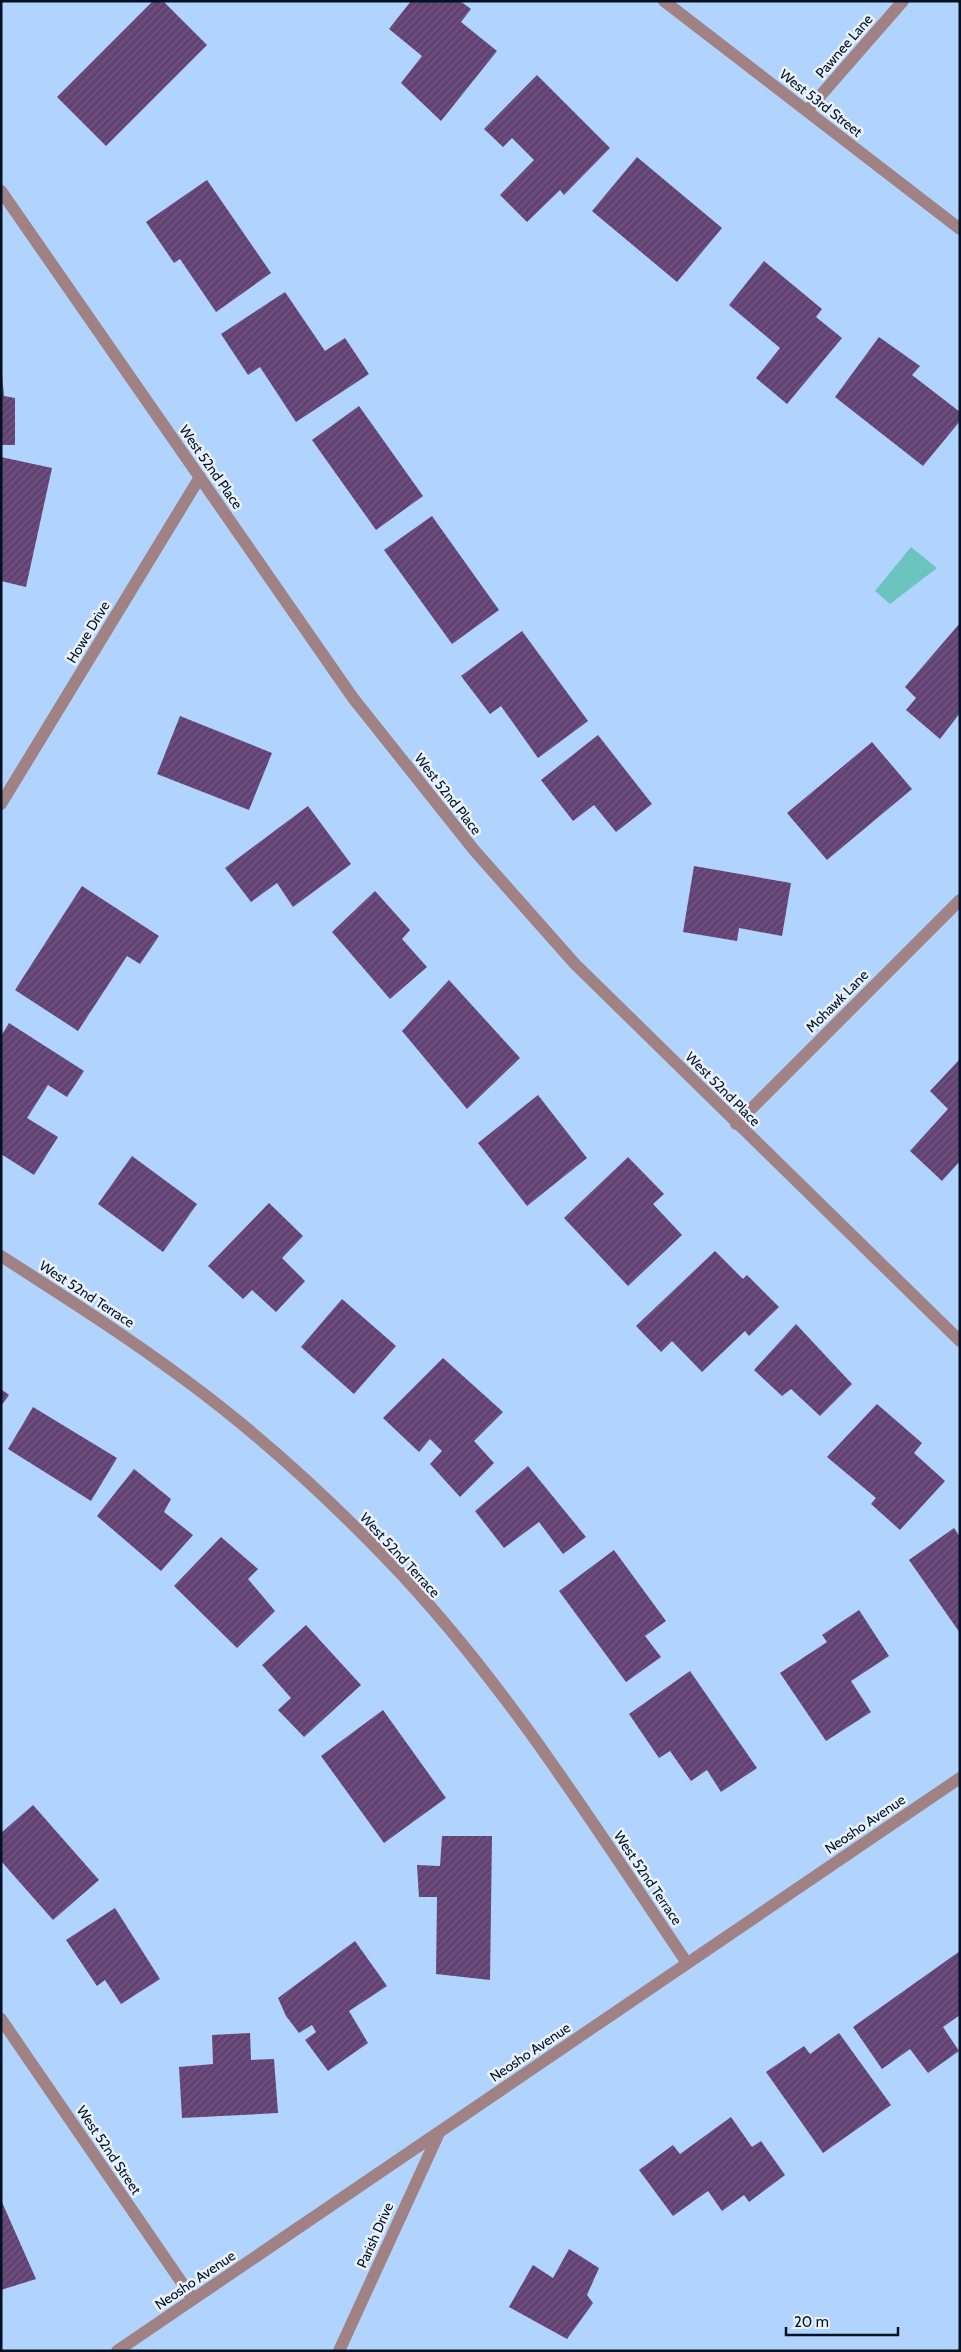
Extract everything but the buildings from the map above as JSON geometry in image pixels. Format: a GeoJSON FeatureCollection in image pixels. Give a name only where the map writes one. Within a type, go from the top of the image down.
{"type":"FeatureCollection","features":[{"type":"Feature","properties":{"kind":"street","name":"West 53rd Street"},"geometry":{"type":"LineString","coordinates":[[664,1],[960,229]]}},
{"type":"Feature","properties":{"kind":"street","name":"Pawnee Lane"},"geometry":{"type":"LineString","coordinates":[[807,111],[903,1]]}},
{"type":"Feature","properties":{"kind":"street","name":"West 52nd Place"},"geometry":{"type":"LineString","coordinates":[[1,191],[353,698],[474,850],[575,964],[960,1342]]}},
{"type":"Feature","properties":{"kind":"street","name":"Howe Drive"},"geometry":{"type":"LineString","coordinates":[[1,804],[200,477]]}},
{"type":"Feature","properties":{"kind":"street","name":"Mohawk Lane"},"geometry":{"type":"LineString","coordinates":[[736,1124],[960,900]]}},
{"type":"Feature","properties":{"kind":"street","name":"West 52nd Terrace"},"geometry":{"type":"LineString","coordinates":[[1,1256],[118,1332],[186,1381],[289,1464],[386,1559],[469,1653],[574,1794],[687,1963]]}},
{"type":"Feature","properties":{"kind":"street","name":"Neosho Avenue"},"geometry":{"type":"LineString","coordinates":[[117,2351],[960,1778]]}},
{"type":"Feature","properties":{"kind":"street","name":"West 52nd Street"},"geometry":{"type":"LineString","coordinates":[[1,2018],[193,2299]]}},
{"type":"Feature","properties":{"kind":"street","name":"Parish Drive"},"geometry":{"type":"LineString","coordinates":[[339,2351],[439,2133]]}},
{"type":"Feature","properties":{"kind":"shaded area"},"geometry":{"type":"Polygon","coordinates":[[[911,547],[937,568],[890,604],[875,591],[911,547]]]}}]}
